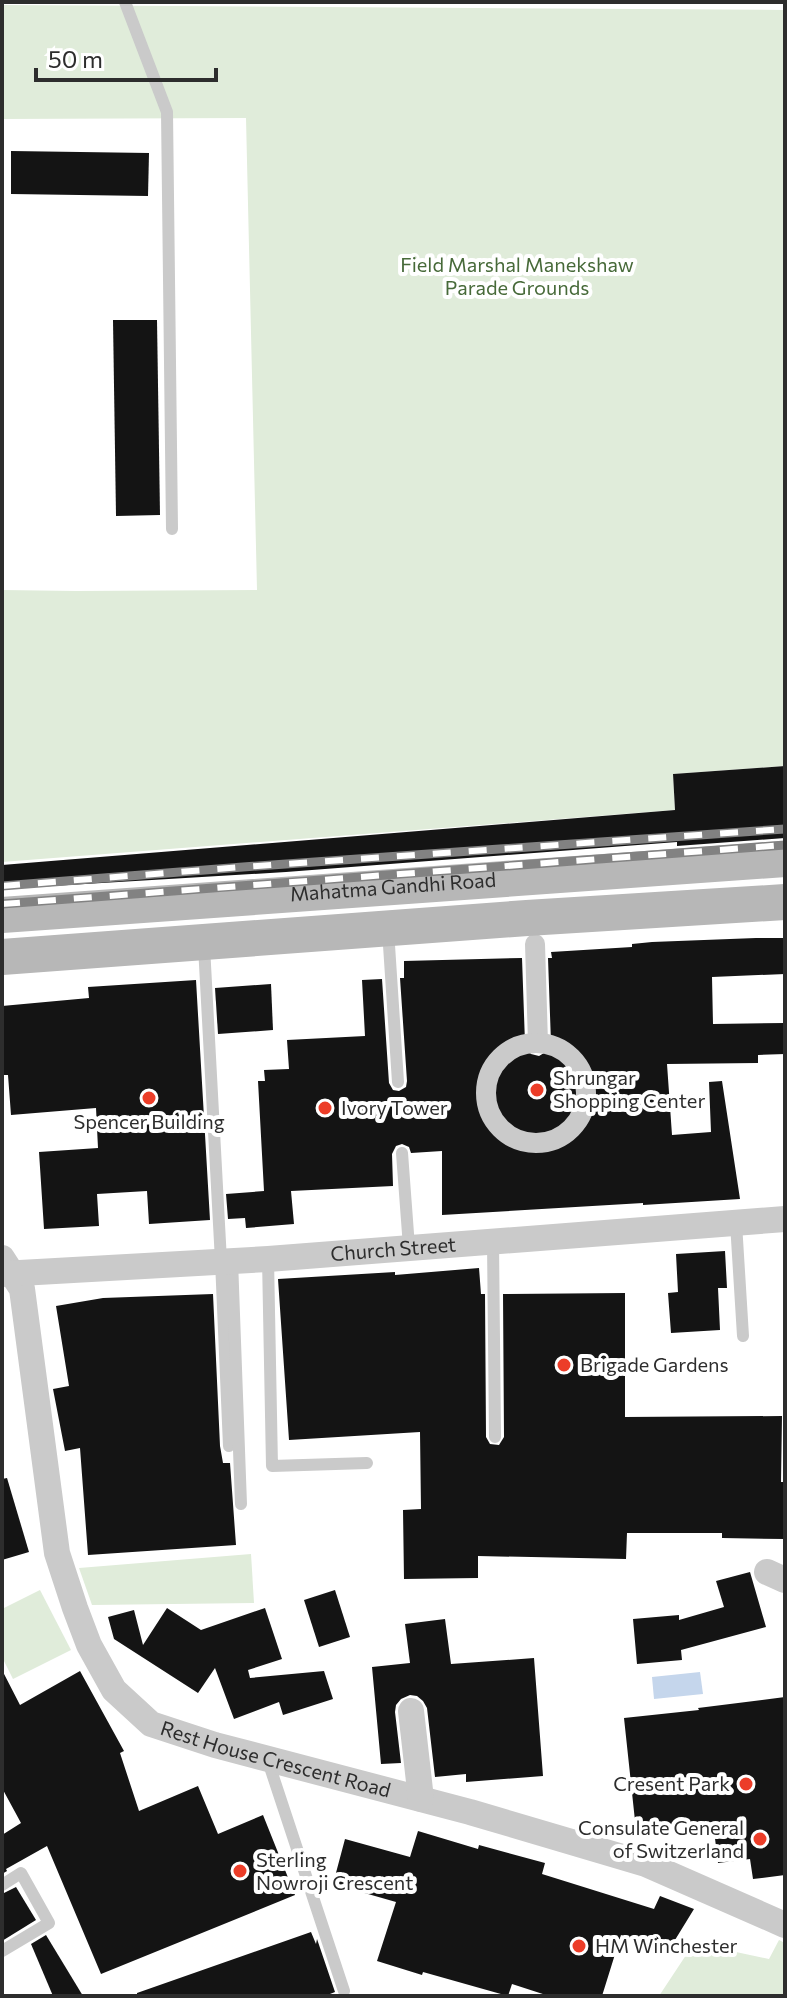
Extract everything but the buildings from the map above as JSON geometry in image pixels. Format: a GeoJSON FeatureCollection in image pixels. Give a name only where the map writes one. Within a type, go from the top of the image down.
{"type":"FeatureCollection","features":[{"type":"Feature","properties":{"kind":"main road","name":"Mahatma Gandhi Road"},"geometry":{"type":"LineString","coordinates":[[2,915],[785,859]]}},
{"type":"Feature","properties":{"kind":"main road","name":"Mahatma Gandhi Road"},"geometry":{"type":"LineString","coordinates":[[2,957],[785,902]]}},
{"type":"Feature","properties":{"kind":"street"},"geometry":{"type":"LineString","coordinates":[[535,944],[538,1043]]}},
{"type":"Feature","properties":{"kind":"street"},"geometry":{"type":"LineString","coordinates":[[538,1043],[550,1044],[566,1052],[579,1065],[585,1081],[586,1099],[581,1115],[571,1129],[556,1139],[541,1143],[525,1142],[510,1136],[489,1113],[485,1097],[492,1067],[503,1055],[516,1046],[538,1043]]}},
{"type":"Feature","properties":{"kind":"street","name":"Church Street"},"geometry":{"type":"LineString","coordinates":[[5,1268],[268,1259],[785,1219]]}},
{"type":"Feature","properties":{"kind":"street","name":"Rest House Crescent Road"},"geometry":{"type":"LineString","coordinates":[[5,1268],[22,1289],[57,1553],[89,1645],[114,1690],[151,1724],[215,1745],[421,1799],[646,1864],[785,1925]]}},
{"type":"Feature","properties":{"kind":"street"},"geometry":{"type":"LineString","coordinates":[[411,1711],[421,1799]]}},
{"type":"Feature","properties":{"kind":"lane"},"geometry":{"type":"LineString","coordinates":[[125,2],[167,112],[172,529]]}},
{"type":"Feature","properties":{"kind":"lane"},"geometry":{"type":"LineString","coordinates":[[388,929],[398,1082]]}},
{"type":"Feature","properties":{"kind":"lane"},"geometry":{"type":"LineString","coordinates":[[203,943],[241,1504]]}},
{"type":"Feature","properties":{"kind":"lane"},"geometry":{"type":"LineString","coordinates":[[402,1153],[409,1247]]}},
{"type":"Feature","properties":{"kind":"lane"},"geometry":{"type":"LineString","coordinates":[[736,1223],[743,1336]]}},
{"type":"Feature","properties":{"kind":"lane"},"geometry":{"type":"LineString","coordinates":[[493,1242],[495,1437]]}},
{"type":"Feature","properties":{"kind":"lane"},"geometry":{"type":"LineString","coordinates":[[268,1259],[272,1466],[367,1463]]}},
{"type":"Feature","properties":{"kind":"lane"},"geometry":{"type":"LineString","coordinates":[[226,1261],[229,1446]]}},
{"type":"Feature","properties":{"kind":"lane"},"geometry":{"type":"LineString","coordinates":[[267,1758],[344,1991]]}},
{"type":"Feature","properties":{"kind":"lane"},"geometry":{"type":"LineString","coordinates":[[2,1885],[21,1873],[49,1923],[2,1951]]}},
{"type":"Feature","properties":{"kind":"green space","name":"Field Marshal Manekshaw Parade Grounds"},"geometry":{"type":"Polygon","coordinates":[[[2,5],[785,10],[785,766],[673,774],[675,810],[2,862],[2,590],[257,590],[246,118],[2,119],[2,5]]]}},
{"type":"Feature","properties":{"kind":"green space"},"geometry":{"type":"Polygon","coordinates":[[[251,1554],[254,1603],[92,1605],[79,1568],[251,1554]]]}},
{"type":"Feature","properties":{"kind":"green space"},"geometry":{"type":"Polygon","coordinates":[[[40,1590],[71,1650],[13,1679],[2,1657],[2,1609],[40,1590]]]}},
{"type":"Feature","properties":{"kind":"green space"},"geometry":{"type":"Polygon","coordinates":[[[779,1940],[785,1943],[785,1996],[659,1996],[694,1943],[769,1959],[779,1940]]]}},
{"type":"Feature","properties":{"kind":"water"},"geometry":{"type":"Polygon","coordinates":[[[700,1672],[703,1694],[654,1699],[652,1677],[700,1672]]]}},
{"type":"Feature","properties":{"kind":"railway"},"geometry":{"type":"LineString","coordinates":[[2,886],[785,829]]}},
{"type":"Feature","properties":{"kind":"railway"},"geometry":{"type":"LineString","coordinates":[[2,904],[785,845]]}},
{"type":"Feature","properties":{"kind":"place","name":"Shrungar Shopping Center"},"geometry":{"type":"Point","coordinates":[537,1090]}},
{"type":"Feature","properties":{"kind":"place","name":"Spencer Building"},"geometry":{"type":"Point","coordinates":[149,1098]}},
{"type":"Feature","properties":{"kind":"place","name":"Ivory Tower"},"geometry":{"type":"Point","coordinates":[325,1108]}},
{"type":"Feature","properties":{"kind":"place","name":"Brigade Gardens"},"geometry":{"type":"Point","coordinates":[564,1365]}},
{"type":"Feature","properties":{"kind":"place","name":"Cresent Park"},"geometry":{"type":"Point","coordinates":[746,1784]}},
{"type":"Feature","properties":{"kind":"place","name":"Consulate General of Switzerland"},"geometry":{"type":"Point","coordinates":[760,1839]}},
{"type":"Feature","properties":{"kind":"place","name":"Sterling Nowroji Crescent"},"geometry":{"type":"Point","coordinates":[240,1871]}},
{"type":"Feature","properties":{"kind":"place","name":"HM Winchester"},"geometry":{"type":"Point","coordinates":[579,1946]}}]}
